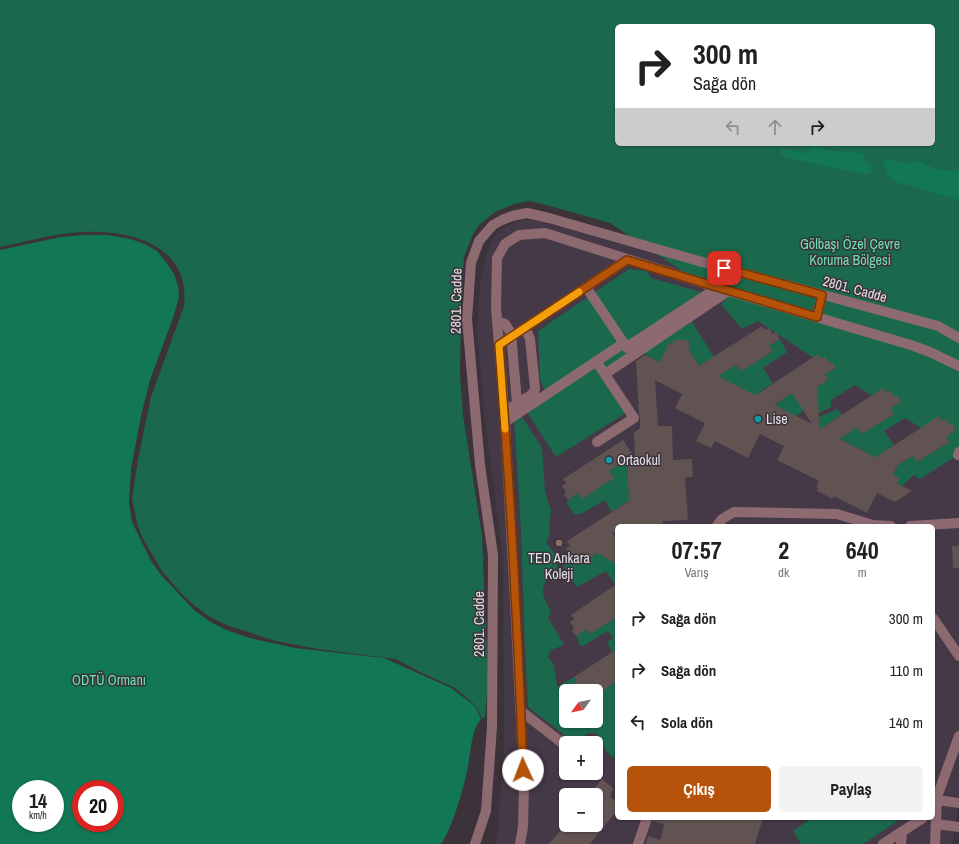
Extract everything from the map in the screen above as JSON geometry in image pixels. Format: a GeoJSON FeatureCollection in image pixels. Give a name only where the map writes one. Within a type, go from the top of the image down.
{"type":"FeatureCollection","features":[{"type":"Feature","properties":{"kind":"street","name":"2801. Cadde"},"geometry":{"type":"LineString","coordinates":[[475,844],[486,811],[493,700],[493,556],[480,465],[467,319],[471,262],[480,241],[494,225],[512,216],[527,213],[572,223],[702,262],[938,326],[959,338]]}},
{"type":"Feature","properties":{"kind":"street"},"geometry":{"type":"LineString","coordinates":[[520,844],[523,827],[524,786],[521,711],[496,307],[497,258],[505,244],[519,235],[545,233],[717,288],[911,345],[930,352],[959,366]]}},
{"type":"Feature","properties":{"kind":"street"},"geometry":{"type":"LineString","coordinates":[[499,345],[627,260]]}},
{"type":"Feature","properties":{"kind":"street"},"geometry":{"type":"LineString","coordinates":[[586,287],[628,349]]}},
{"type":"Feature","properties":{"kind":"street"},"geometry":{"type":"LineString","coordinates":[[605,374],[628,349],[717,288]]}},
{"type":"Feature","properties":{"kind":"street"},"geometry":{"type":"LineString","coordinates":[[504,417],[596,361],[628,349],[728,291]]}},
{"type":"Feature","properties":{"kind":"street"},"geometry":{"type":"LineString","coordinates":[[817,317],[822,295]]}},
{"type":"Feature","properties":{"kind":"street"},"geometry":{"type":"LineString","coordinates":[[497,321],[508,327],[511,337],[517,403]]}},
{"type":"Feature","properties":{"kind":"street"},"geometry":{"type":"LineString","coordinates":[[504,417],[517,403],[534,392],[535,388],[530,339],[528,334],[523,329]]}},
{"type":"Feature","properties":{"kind":"street"},"geometry":{"type":"LineString","coordinates":[[596,361],[634,418],[597,442]]}},
{"type":"Feature","properties":{"kind":"street"},"geometry":{"type":"LineString","coordinates":[[718,524],[722,519],[734,512],[837,514],[869,524]]}},
{"type":"Feature","properties":{"kind":"street"},"geometry":{"type":"LineString","coordinates":[[935,524],[959,523]]}},
{"type":"Feature","properties":{"kind":"street"},"geometry":{"type":"LineString","coordinates":[[935,621],[959,656]]}},
{"type":"Feature","properties":{"kind":"street"},"geometry":{"type":"LineString","coordinates":[[521,711],[559,741]]}},
{"type":"Feature","properties":{"kind":"street"},"geometry":{"type":"LineString","coordinates":[[935,844],[935,807],[959,736]]}},
{"type":"Feature","properties":{"kind":"street"},"geometry":{"type":"LineString","coordinates":[[935,807],[959,803]]}},
{"type":"Feature","properties":{"kind":"street"},"geometry":{"type":"LineString","coordinates":[[638,844],[646,820]]}},
{"type":"Feature","properties":{"kind":"street"},"geometry":{"type":"LineString","coordinates":[[883,844],[920,820]]}},
{"type":"Feature","properties":{"kind":"street"},"geometry":{"type":"LineString","coordinates":[[936,824],[959,827]]}},
{"type":"Feature","properties":{"kind":"street"},"geometry":{"type":"LineString","coordinates":[[900,844],[902,832]]}},
{"type":"Feature","properties":{"kind":"shaded area","name":"TED Ankara Koleji"},"geometry":{"type":"Polygon","coordinates":[[[522,219],[540,221],[728,276],[959,350],[959,802],[952,844],[495,844],[497,841],[504,742],[503,559],[484,411],[477,331],[480,283],[486,257],[493,238],[503,228],[522,219]]]}},
{"type":"Feature","properties":{"kind":"green space","name":"Gölbaşı Özel Çevre Koruma Bölgesi"},"geometry":{"type":"Polygon","coordinates":[[[0,0],[959,0],[959,446],[956,456],[920,479],[914,475],[902,487],[897,483],[899,478],[891,474],[893,471],[895,472],[897,468],[895,467],[913,456],[917,462],[949,442],[946,436],[921,428],[905,418],[884,431],[894,445],[879,455],[884,464],[867,459],[869,454],[856,447],[853,452],[849,450],[852,445],[839,439],[857,427],[862,434],[894,414],[890,408],[855,385],[831,400],[831,407],[819,413],[817,402],[790,420],[790,413],[774,405],[792,393],[797,400],[828,380],[825,374],[832,370],[758,321],[742,329],[721,304],[726,300],[610,223],[530,201],[514,204],[495,212],[479,225],[473,234],[464,257],[461,291],[460,376],[463,415],[482,536],[488,680],[485,718],[482,718],[475,705],[455,688],[396,659],[318,649],[276,641],[229,626],[210,617],[180,592],[162,571],[142,537],[137,523],[132,499],[138,459],[151,397],[184,306],[184,285],[178,268],[167,255],[154,245],[137,238],[119,234],[81,232],[40,238],[0,247],[0,0]]]}},
{"type":"Feature","properties":{"kind":"green space"},"geometry":{"type":"Polygon","coordinates":[[[812,146],[821,150],[855,152],[863,154],[866,162],[873,166],[870,174],[864,174],[784,157],[780,154],[782,149],[807,154],[812,146]]]}},
{"type":"Feature","properties":{"kind":"green space"},"geometry":{"type":"Polygon","coordinates":[[[887,159],[909,164],[918,161],[939,170],[959,171],[959,200],[896,182],[888,175],[883,160],[887,159]]]}},
{"type":"Feature","properties":{"kind":"green space","name":"ODTÜ Ormanı"},"geometry":{"type":"Polygon","coordinates":[[[108,235],[130,239],[145,244],[157,251],[166,262],[174,274],[178,286],[179,297],[173,318],[150,380],[141,416],[131,469],[129,503],[132,522],[151,561],[162,576],[194,610],[209,621],[226,630],[250,638],[295,648],[384,658],[451,688],[475,706],[481,719],[473,735],[466,774],[458,806],[441,844],[0,844],[0,250],[61,237],[108,235]]]}},
{"type":"Feature","properties":{"kind":"green space"},"geometry":{"type":"Polygon","coordinates":[[[629,269],[647,271],[651,278],[719,297],[605,374],[629,411],[556,457],[525,409],[546,394],[540,379],[538,331],[629,269]]]}},
{"type":"Feature","properties":{"kind":"green space"},"geometry":{"type":"Polygon","coordinates":[[[692,322],[714,357],[699,366],[691,353],[687,350],[690,347],[689,341],[684,340],[672,344],[669,343],[666,365],[642,353],[692,322]]]}},
{"type":"Feature","properties":{"kind":"green space"},"geometry":{"type":"Polygon","coordinates":[[[780,339],[787,352],[763,368],[773,383],[758,393],[764,402],[718,376],[736,365],[741,371],[773,351],[769,346],[780,339]]]}},
{"type":"Feature","properties":{"kind":"green space"},"geometry":{"type":"Polygon","coordinates":[[[837,409],[842,415],[823,427],[826,437],[820,428],[819,417],[837,409]]]}},
{"type":"Feature","properties":{"kind":"green space"},"geometry":{"type":"Polygon","coordinates":[[[519,412],[542,448],[545,491],[551,511],[549,526],[550,535],[546,542],[556,556],[557,568],[547,579],[543,592],[544,598],[551,611],[548,618],[564,645],[551,650],[548,657],[554,665],[557,687],[559,686],[559,728],[603,728],[603,690],[615,682],[615,758],[607,752],[604,747],[603,736],[595,733],[587,733],[584,736],[566,736],[528,707],[521,530],[514,416],[519,412]]]}},
{"type":"Feature","properties":{"kind":"green space"},"geometry":{"type":"Polygon","coordinates":[[[627,459],[630,500],[611,512],[605,500],[581,514],[574,514],[566,502],[578,493],[613,477],[609,471],[627,459]]]}},
{"type":"Feature","properties":{"kind":"green space"},"geometry":{"type":"Polygon","coordinates":[[[615,541],[610,560],[615,563],[615,584],[606,571],[577,587],[563,566],[570,561],[572,563],[582,556],[586,561],[615,541]]]}},
{"type":"Feature","properties":{"kind":"green space"},"geometry":{"type":"Polygon","coordinates":[[[615,618],[615,650],[612,652],[607,642],[613,638],[608,631],[581,647],[576,636],[587,629],[590,634],[615,618]]]}},
{"type":"Feature","properties":{"kind":"green space"},"geometry":{"type":"Polygon","coordinates":[[[574,677],[577,684],[562,684],[574,677]]]}},
{"type":"Feature","properties":{"kind":"green space"},"geometry":{"type":"Polygon","coordinates":[[[809,820],[899,820],[863,844],[801,844],[793,831],[809,820]]]}},
{"type":"Feature","properties":{"kind":"building","name":"Lise"},"geometry":{"type":"Polygon","coordinates":[[[762,326],[765,330],[769,328],[773,334],[776,332],[780,339],[769,346],[773,351],[741,371],[736,365],[718,376],[757,396],[756,395],[818,354],[821,359],[825,356],[829,363],[831,361],[836,368],[825,374],[828,380],[817,387],[820,429],[883,388],[886,393],[890,390],[894,397],[897,395],[901,402],[890,408],[894,414],[862,434],[857,427],[839,439],[877,458],[876,457],[939,416],[942,421],[946,419],[950,425],[952,423],[956,430],[946,437],[949,442],[917,462],[913,456],[898,465],[893,475],[899,478],[897,483],[912,491],[895,502],[877,493],[867,513],[834,496],[833,499],[817,491],[818,488],[816,487],[819,481],[777,460],[784,446],[760,434],[748,458],[715,441],[711,448],[696,441],[705,423],[675,408],[682,394],[655,380],[658,426],[672,426],[673,460],[692,459],[693,477],[685,477],[688,520],[663,521],[663,524],[615,524],[615,532],[613,533],[615,536],[615,563],[597,553],[586,561],[582,556],[572,563],[567,556],[570,555],[566,548],[570,546],[567,541],[629,501],[627,459],[609,471],[614,478],[582,499],[578,493],[568,500],[564,494],[566,492],[562,486],[566,483],[563,479],[623,440],[635,458],[634,433],[640,428],[636,361],[645,355],[660,362],[669,343],[672,344],[674,340],[689,341],[690,347],[688,348],[699,366],[762,326]],[[792,393],[774,405],[812,424],[792,393]]]}},
{"type":"Feature","properties":{"kind":"building"},"geometry":{"type":"Polygon","coordinates":[[[952,546],[959,546],[959,568],[953,568],[952,546]]]}},
{"type":"Feature","properties":{"kind":"building"},"geometry":{"type":"Polygon","coordinates":[[[615,585],[615,618],[590,634],[587,629],[576,636],[572,630],[574,628],[570,622],[574,619],[571,615],[615,585]]]}},
{"type":"Feature","properties":{"kind":"building"},"geometry":{"type":"Polygon","coordinates":[[[615,650],[615,682],[603,690],[603,684],[573,684],[577,681],[574,677],[615,650]]]}},
{"type":"Feature","properties":{"kind":"building"},"geometry":{"type":"Polygon","coordinates":[[[601,780],[614,789],[610,794],[612,795],[610,797],[615,801],[615,813],[603,828],[603,788],[595,788],[601,780]]]}},
{"type":"Feature","properties":{"kind":"building"},"geometry":{"type":"Polygon","coordinates":[[[762,820],[755,844],[646,844],[648,836],[660,840],[664,824],[653,821],[762,820]]]}},
{"type":"Feature","properties":{"kind":"building"},"geometry":{"type":"Polygon","coordinates":[[[559,832],[600,832],[590,844],[549,844],[559,832]]]}},
{"type":"Feature","properties":{"kind":"slow traffic"},"geometry":{"type":"LineString","coordinates":[[505,429],[499,345],[579,292]]}},
{"type":"Feature","properties":{"kind":"place","name":"Lise"},"geometry":{"type":"Point","coordinates":[758,419]}},
{"type":"Feature","properties":{"kind":"place","name":"Ortaokul"},"geometry":{"type":"Point","coordinates":[609,460]}},
{"type":"Feature","properties":{"kind":"place","name":"TED Ankara Koleji"},"geometry":{"type":"Point","coordinates":[559,543]}},
{"type":"Feature","properties":{"kind":"route"},"geometry":{"type":"LineString","coordinates":[[523,770],[522,724],[505,422],[499,345],[627,260],[817,317],[822,295],[724,268]]}}]}
